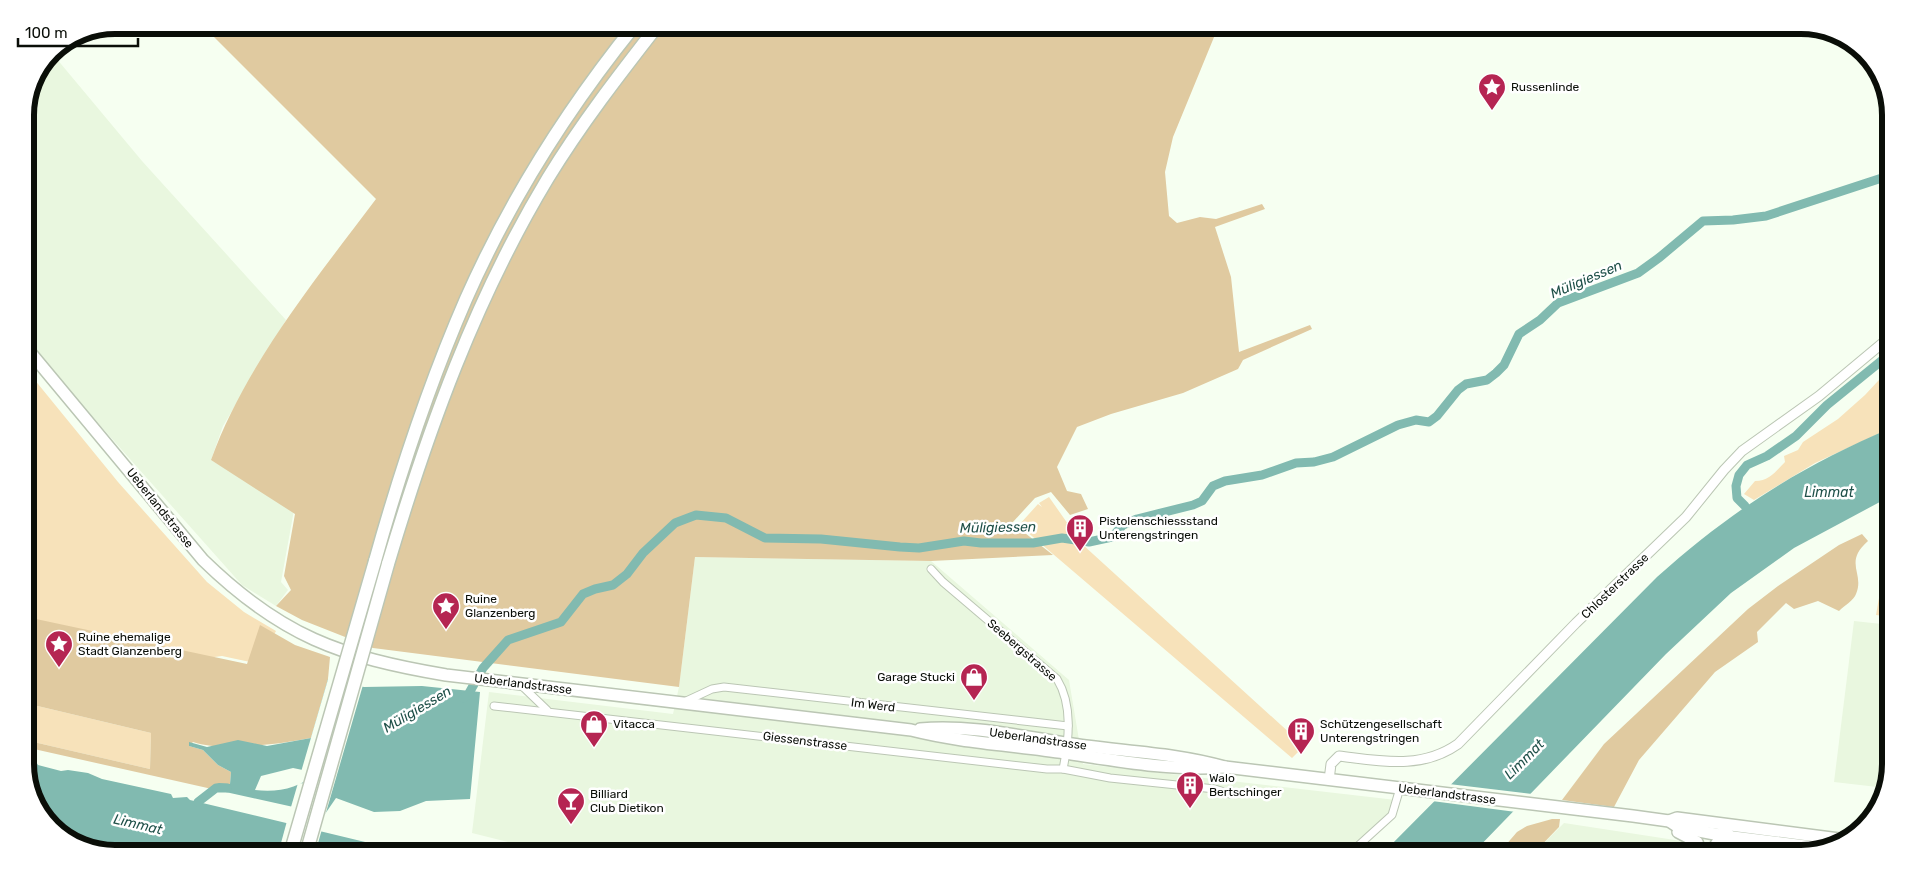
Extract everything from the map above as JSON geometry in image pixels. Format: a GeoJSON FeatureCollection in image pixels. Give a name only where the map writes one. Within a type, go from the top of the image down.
{"type":"FeatureCollection","features":[{"type":"Feature","properties":{"kind":"highway"},"geometry":{"type":"LineString","coordinates":[[293,845],[412,437],[466,300],[530,176],[589,85],[627,34]]}},
{"type":"Feature","properties":{"kind":"highway"},"geometry":{"type":"LineString","coordinates":[[620,72],[626,55],[643,34]]}},
{"type":"Feature","properties":{"kind":"highway"},"geometry":{"type":"LineString","coordinates":[[309,845],[388,564],[436,414],[458,357],[493,279],[548,177],[620,72],[651,34]]}},
{"type":"Feature","properties":{"kind":"main road","name":"Ueberlandstrasse"},"geometry":{"type":"LineString","coordinates":[[34,357],[191,547],[228,584],[291,629],[336,650],[394,666],[487,680],[911,730],[944,739],[1180,756],[1225,767],[1670,821],[1678,827],[1726,836],[1794,845]]}},
{"type":"Feature","properties":{"kind":"main road","name":"Ueberlandstrasse"},"geometry":{"type":"LineString","coordinates":[[1670,821],[1677,818],[1833,838]]}},
{"type":"Feature","properties":{"kind":"main road"},"geometry":{"type":"LineString","coordinates":[[1670,821],[1677,832],[1697,842],[1698,845]]}},
{"type":"Feature","properties":{"kind":"main road"},"geometry":{"type":"LineString","coordinates":[[1718,823],[1723,828],[1726,836],[1726,845]]}},
{"type":"Feature","properties":{"kind":"main road"},"geometry":{"type":"LineString","coordinates":[[1716,845],[1719,840],[1733,830],[1745,828]]}},
{"type":"Feature","properties":{"kind":"main road"},"geometry":{"type":"LineString","coordinates":[[1755,845],[1767,842]]}},
{"type":"Feature","properties":{"kind":"street","name":"Chlosterstrasse"},"geometry":{"type":"LineString","coordinates":[[1329,780],[1331,764],[1339,756],[1395,762],[1415,762],[1434,758],[1458,744],[1576,623],[1686,517],[1742,451],[1819,396],[1882,344]]}},
{"type":"Feature","properties":{"kind":"street","name":"Seebergstrasse"},"geometry":{"type":"LineString","coordinates":[[931,569],[943,582],[1057,679],[1065,692],[1068,726],[1066,748]]}},
{"type":"Feature","properties":{"kind":"street"},"geometry":{"type":"LineString","coordinates":[[518,684],[530,692],[547,710]]}},
{"type":"Feature","properties":{"kind":"street","name":"Im Werd"},"geometry":{"type":"LineString","coordinates":[[682,702],[712,689],[724,687],[1068,726]]}},
{"type":"Feature","properties":{"kind":"street","name":"Giessenstrasse"},"geometry":{"type":"LineString","coordinates":[[494,706],[547,710],[1030,768],[1063,769],[1110,778],[1215,789],[1230,794]]}},
{"type":"Feature","properties":{"kind":"street"},"geometry":{"type":"LineString","coordinates":[[1063,769],[1066,748]]}},
{"type":"Feature","properties":{"kind":"street"},"geometry":{"type":"LineString","coordinates":[[1359,845],[1392,815],[1400,788]]}},
{"type":"Feature","properties":{"kind":"shaded area"},"geometry":{"type":"Polygon","coordinates":[[[211,34],[1215,34],[1173,137],[1165,172],[1169,216],[1177,223],[1200,217],[1216,219],[1262,204],[1265,209],[1215,227],[1231,277],[1239,352],[1310,325],[1312,329],[1243,360],[1238,369],[1183,393],[1111,414],[1077,427],[1057,467],[1067,491],[1081,494],[1088,509],[1070,515],[1051,492],[1035,498],[1012,523],[1053,555],[931,561],[695,557],[679,687],[373,648],[302,620],[276,606],[291,590],[284,576],[295,514],[211,460],[225,425],[262,357],[306,292],[376,199],[211,34]]]}},
{"type":"Feature","properties":{"kind":"shaded area"},"geometry":{"type":"Polygon","coordinates":[[[57,59],[142,161],[286,320],[223,426],[211,460],[294,510],[281,582],[288,590],[276,606],[242,585],[34,351],[34,110],[42,79],[57,59]]]}},
{"type":"Feature","properties":{"kind":"shaded area"},"geometry":{"type":"Polygon","coordinates":[[[1882,377],[1882,432],[1815,463],[1754,500],[1744,494],[1755,481],[1768,478],[1775,472],[1785,462],[1784,456],[1798,450],[1803,442],[1838,419],[1882,377]]]}},
{"type":"Feature","properties":{"kind":"shaded area"},"geometry":{"type":"Polygon","coordinates":[[[34,379],[118,482],[207,582],[244,612],[276,631],[259,664],[222,656],[199,659],[34,625],[34,379]]]}},
{"type":"Feature","properties":{"kind":"shaded area"},"geometry":{"type":"Polygon","coordinates":[[[1049,497],[1082,544],[1304,746],[1292,758],[1019,525],[1038,504],[1042,507],[1039,503],[1049,497]]]}},
{"type":"Feature","properties":{"kind":"shaded area"},"geometry":{"type":"Polygon","coordinates":[[[1862,534],[1868,541],[1857,556],[1858,587],[1855,596],[1849,603],[1839,611],[1818,601],[1794,609],[1786,603],[1757,632],[1758,642],[1715,672],[1639,760],[1614,807],[1562,800],[1604,744],[1748,609],[1778,586],[1839,545],[1862,534]]]}},
{"type":"Feature","properties":{"kind":"shaded area"},"geometry":{"type":"Polygon","coordinates":[[[695,557],[931,561],[1069,680],[1083,764],[1396,800],[1392,813],[1380,827],[1355,845],[520,845],[472,833],[489,692],[673,714],[679,687],[695,557]]]}},
{"type":"Feature","properties":{"kind":"shaded area"},"geometry":{"type":"Polygon","coordinates":[[[1882,581],[1882,616],[1876,615],[1882,581]]]}},
{"type":"Feature","properties":{"kind":"shaded area"},"geometry":{"type":"Polygon","coordinates":[[[34,619],[247,664],[260,625],[295,645],[330,657],[328,679],[311,738],[268,745],[235,747],[205,745],[193,742],[189,746],[203,750],[218,765],[231,772],[230,784],[213,785],[212,789],[34,749],[34,742],[150,769],[151,733],[34,705],[34,619]]]}},
{"type":"Feature","properties":{"kind":"shaded area"},"geometry":{"type":"Polygon","coordinates":[[[1854,621],[1882,624],[1881,780],[1879,787],[1834,782],[1854,621]]]}},
{"type":"Feature","properties":{"kind":"shaded area"},"geometry":{"type":"Polygon","coordinates":[[[34,705],[151,733],[150,769],[34,742],[34,705]]]}},
{"type":"Feature","properties":{"kind":"shaded area"},"geometry":{"type":"Polygon","coordinates":[[[1552,819],[1560,819],[1559,827],[1542,845],[1506,845],[1517,832],[1527,826],[1552,819]]]}},
{"type":"Feature","properties":{"kind":"shaded area"},"geometry":{"type":"Polygon","coordinates":[[[1564,823],[1707,845],[1542,845],[1564,823]]]}},
{"type":"Feature","properties":{"kind":"water","name":"Limmat"},"geometry":{"type":"Polygon","coordinates":[[[1882,432],[1882,501],[1794,548],[1731,593],[1666,654],[1481,845],[1391,845],[1657,577],[1712,531],[1767,492],[1826,458],[1882,432]]]}},
{"type":"Feature","properties":{"kind":"water"},"geometry":{"type":"Polygon","coordinates":[[[328,679],[364,687],[422,686],[480,692],[470,799],[426,801],[400,811],[374,812],[336,798],[325,814],[212,789],[213,785],[219,783],[230,784],[231,772],[218,765],[203,750],[189,746],[189,742],[207,747],[238,740],[267,746],[311,738],[328,679]],[[293,768],[261,776],[255,790],[272,791],[296,786],[317,773],[293,768]]]}},
{"type":"Feature","properties":{"kind":"water","name":"Limmat"},"geometry":{"type":"Polygon","coordinates":[[[34,760],[38,765],[61,771],[68,770],[88,773],[102,779],[171,794],[173,798],[187,797],[190,800],[378,845],[99,844],[84,839],[65,828],[47,809],[35,780],[34,760]]]}},
{"type":"Feature","properties":{"kind":"pier"},"geometry":{"type":"Polygon","coordinates":[[[329,676],[363,685],[325,816],[291,807],[298,783],[312,784],[314,775],[301,772],[329,676]]]}},
{"type":"Feature","properties":{"kind":"pier"},"geometry":{"type":"Polygon","coordinates":[[[1449,784],[1532,794],[1516,812],[1432,801],[1449,784]]]}},
{"type":"Feature","properties":{"kind":"pier"},"geometry":{"type":"Polygon","coordinates":[[[287,821],[322,829],[318,845],[280,845],[287,821]]]}},
{"type":"Feature","properties":{"kind":"waterway","name":"Müligiessen"},"geometry":{"type":"LineString","coordinates":[[463,698],[468,695],[483,668],[508,640],[561,622],[583,594],[613,585],[627,574],[643,553],[675,523],[696,515],[726,518],[765,538],[821,539],[900,547],[919,548],[964,541],[981,543],[1033,543],[1062,538],[1089,542],[1112,537],[1123,525],[1137,519],[1202,501],[1213,486],[1225,481],[1262,475],[1296,463],[1314,462],[1333,457],[1398,425],[1416,420],[1429,422],[1437,416],[1458,390],[1466,384],[1487,380],[1496,373],[1504,365],[1519,334],[1540,320],[1558,303],[1638,273],[1703,221],[1766,216],[1882,178]]}},
{"type":"Feature","properties":{"kind":"waterway"},"geometry":{"type":"LineString","coordinates":[[1745,506],[1737,498],[1736,486],[1739,475],[1747,465],[1767,456],[1796,436],[1827,405],[1882,360]]}},
{"type":"Feature","properties":{"kind":"waterway","name":"Müligiessen"},"geometry":{"type":"LineString","coordinates":[[198,802],[216,788],[227,788]]}},
{"type":"Feature","properties":{"kind":"place","name":"Russenlinde"},"geometry":{"type":"Point","coordinates":[1492,111]}},
{"type":"Feature","properties":{"kind":"place","name":"Pistolenschiessstand Unterengstringen"},"geometry":{"type":"Point","coordinates":[1080,552]}},
{"type":"Feature","properties":{"kind":"place","name":"Ruine Glanzenberg"},"geometry":{"type":"Point","coordinates":[446,630]}},
{"type":"Feature","properties":{"kind":"place","name":"Ruine ehemalige Stadt Glanzenberg"},"geometry":{"type":"Point","coordinates":[59,668]}},
{"type":"Feature","properties":{"kind":"place","name":"Garage Stucki"},"geometry":{"type":"Point","coordinates":[974,701]}},
{"type":"Feature","properties":{"kind":"place","name":"Vitacca"},"geometry":{"type":"Point","coordinates":[594,748]}},
{"type":"Feature","properties":{"kind":"place","name":"Schützengesellschaft Unterengstringen"},"geometry":{"type":"Point","coordinates":[1301,755]}},
{"type":"Feature","properties":{"kind":"place","name":"Walo Bertschinger"},"geometry":{"type":"Point","coordinates":[1190,809]}},
{"type":"Feature","properties":{"kind":"place","name":"Billiard Club Dietikon"},"geometry":{"type":"Point","coordinates":[571,825]}}]}
